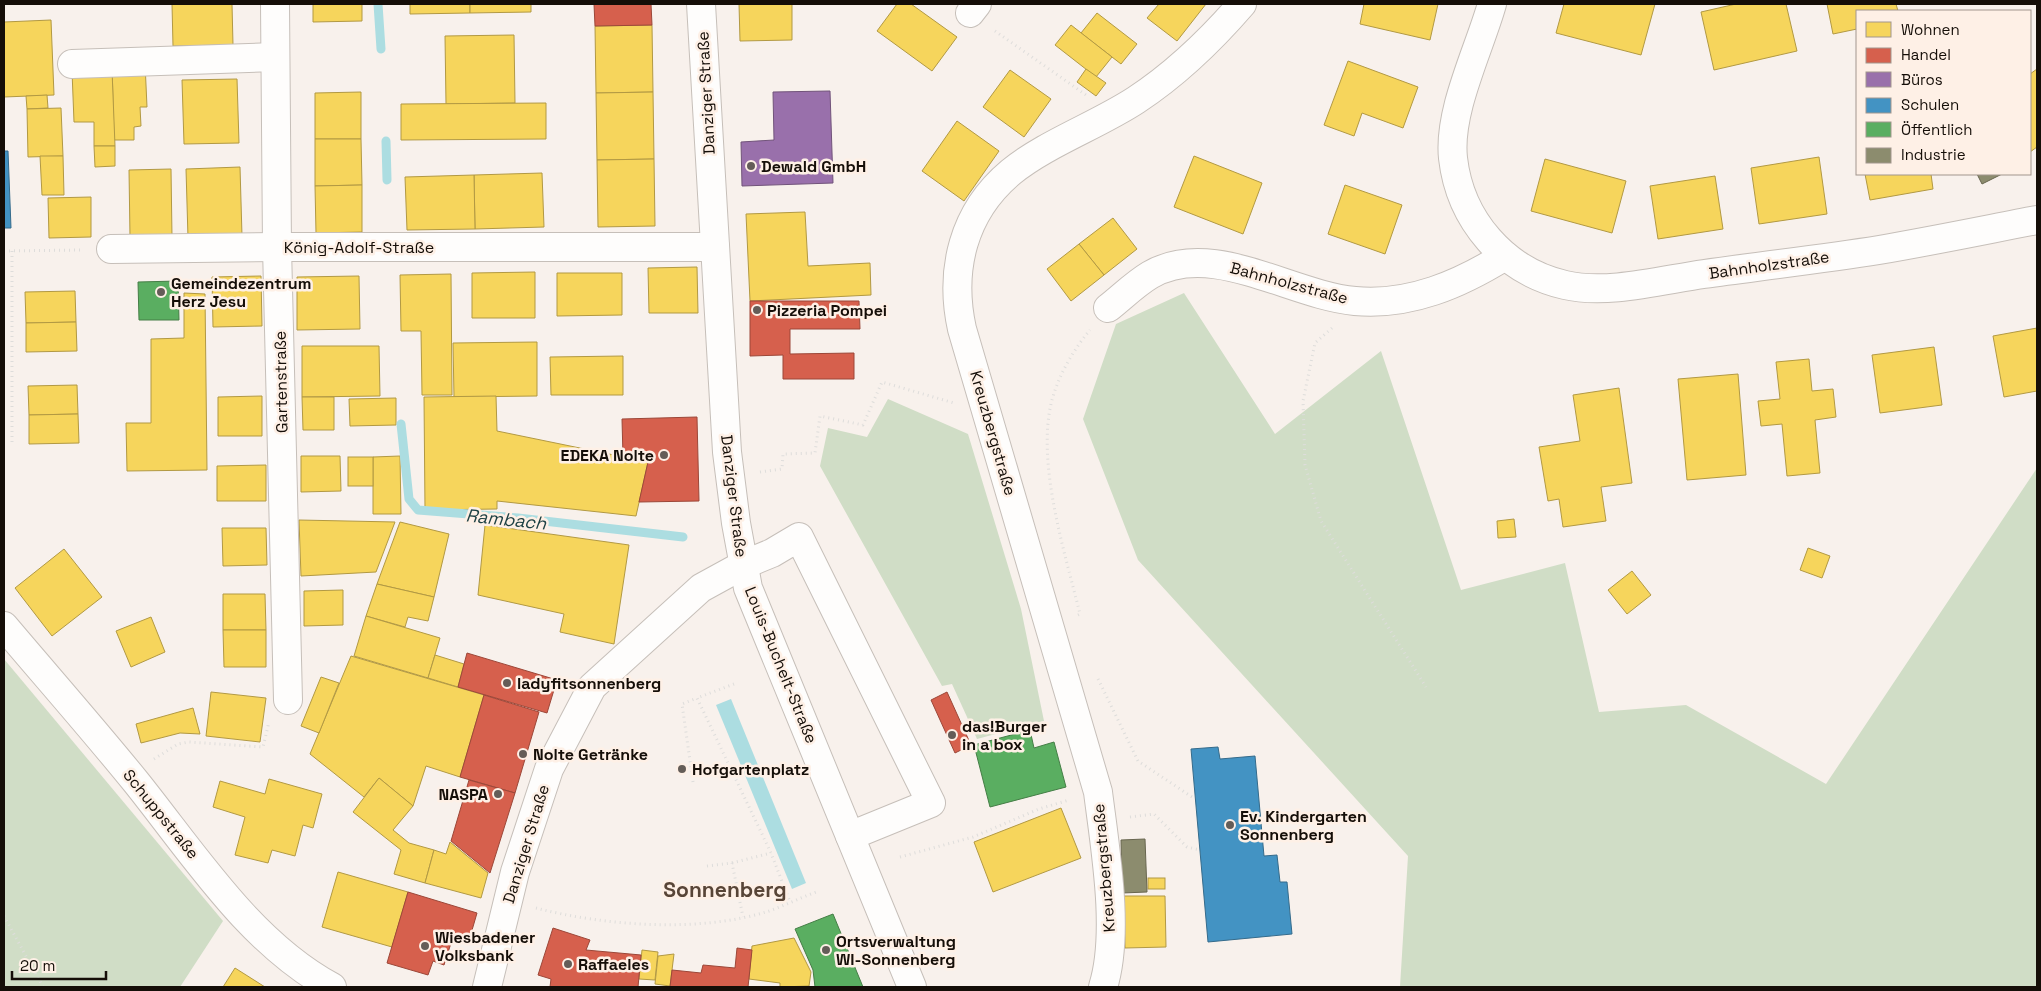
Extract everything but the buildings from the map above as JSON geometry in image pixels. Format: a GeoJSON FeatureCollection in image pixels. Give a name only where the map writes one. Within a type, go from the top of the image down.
{"type":"FeatureCollection","features":[{"type":"Feature","properties":{"kind":"street","name":"Gartenstraße"},"geometry":{"type":"LineString","coordinates":[[275,4],[280,707]]}},
{"type":"Feature","properties":{"kind":"street","name":"Danziger Straße"},"geometry":{"type":"LineString","coordinates":[[487,987],[508,900],[548,769],[592,688],[701,588],[743,565],[727,452],[701,4]]}},
{"type":"Feature","properties":{"kind":"street","name":"Kreuzbergstraße"},"geometry":{"type":"LineString","coordinates":[[1103,987],[1111,953],[1108,867],[1098,792],[957,309],[957,268],[961,248],[969,226],[981,206],[1012,172],[1113,114],[1181,67],[1204,47],[1242,4]]}},
{"type":"Feature","properties":{"kind":"street","name":"Bahnholzstraße"},"geometry":{"type":"LineString","coordinates":[[1492,4],[1457,110],[1453,133],[1453,156],[1456,179],[1464,201],[1488,240],[1505,256],[1524,269],[1567,285],[1612,287],[1880,249],[2037,220]]}},
{"type":"Feature","properties":{"kind":"street"},"geometry":{"type":"LineString","coordinates":[[72,64],[275,57]]}},
{"type":"Feature","properties":{"kind":"street","name":"König-Adolf-Straße"},"geometry":{"type":"LineString","coordinates":[[112,249],[277,247],[714,248]]}},
{"type":"Feature","properties":{"kind":"street","name":"Bahnholzstraße"},"geometry":{"type":"LineString","coordinates":[[1108,308],[1151,274],[1182,264],[1200,262],[1218,264],[1295,287],[1355,301],[1387,300],[1425,294],[1469,278],[1505,256]]}},
{"type":"Feature","properties":{"kind":"street"},"geometry":{"type":"LineString","coordinates":[[743,565],[772,553],[800,537],[931,804],[850,836]]}},
{"type":"Feature","properties":{"kind":"street","name":"Louis-Buchelt-Straße"},"geometry":{"type":"LineString","coordinates":[[743,565],[748,588],[912,987]]}},
{"type":"Feature","properties":{"kind":"street","name":"Schuppstraße"},"geometry":{"type":"LineString","coordinates":[[4,626],[129,774],[240,912],[299,967],[332,987]]}},
{"type":"Feature","properties":{"kind":"path"},"geometry":{"type":"LineString","coordinates":[[973,9],[1113,114]]}},
{"type":"Feature","properties":{"kind":"path"},"geometry":{"type":"LineString","coordinates":[[4,251],[112,249]]}},
{"type":"Feature","properties":{"kind":"path"},"geometry":{"type":"LineString","coordinates":[[12,251],[12,442]]}},
{"type":"Feature","properties":{"kind":"path"},"geometry":{"type":"LineString","coordinates":[[1080,614],[1050,483],[1048,449],[1051,404],[1067,365],[1083,338],[1108,308]]}},
{"type":"Feature","properties":{"kind":"path"},"geometry":{"type":"LineString","coordinates":[[1336,324],[1315,343],[1303,401],[1305,465],[1321,521],[1426,687]]}},
{"type":"Feature","properties":{"kind":"path"},"geometry":{"type":"LineString","coordinates":[[757,472],[782,469],[783,454],[815,453],[820,416],[863,425],[882,382],[948,404],[984,403]]}},
{"type":"Feature","properties":{"kind":"path"},"geometry":{"type":"LineString","coordinates":[[1096,674],[1138,761],[1195,799]]}},
{"type":"Feature","properties":{"kind":"path"},"geometry":{"type":"LineString","coordinates":[[693,782],[682,704],[734,684]]}},
{"type":"Feature","properties":{"kind":"path"},"geometry":{"type":"LineString","coordinates":[[697,698],[771,853],[790,902]]}},
{"type":"Feature","properties":{"kind":"path"},"geometry":{"type":"LineString","coordinates":[[168,752],[178,744],[189,742],[263,747],[280,707]]}},
{"type":"Feature","properties":{"kind":"path"},"geometry":{"type":"LineString","coordinates":[[1098,792],[1125,793],[1127,817],[1154,814],[1186,847],[1200,850]]}},
{"type":"Feature","properties":{"kind":"path"},"geometry":{"type":"LineString","coordinates":[[900,857],[973,837],[1039,809]]}},
{"type":"Feature","properties":{"kind":"path"},"geometry":{"type":"LineString","coordinates":[[707,866],[732,863],[771,853]]}},
{"type":"Feature","properties":{"kind":"path"},"geometry":{"type":"LineString","coordinates":[[732,863],[743,916]]}},
{"type":"Feature","properties":{"kind":"path"},"geometry":{"type":"LineString","coordinates":[[508,900],[571,916],[636,924],[707,922],[768,911],[819,891]]}},
{"type":"Feature","properties":{"kind":"path"},"geometry":{"type":"LineString","coordinates":[[4,916],[43,987]]}},
{"type":"Feature","properties":{"kind":"green space"},"geometry":{"type":"Polygon","coordinates":[[[1184,293],[1275,434],[1381,351],[1461,590],[1565,563],[1599,712],[1686,705],[1826,784],[2037,468],[2037,987],[1400,987],[1408,856],[1138,560],[1083,419],[1116,324],[1184,293]]]}},
{"type":"Feature","properties":{"kind":"green space"},"geometry":{"type":"Polygon","coordinates":[[[888,399],[968,434],[1021,609],[1044,721],[977,739],[952,684],[942,686],[820,466],[828,428],[867,437],[888,399]]]}},
{"type":"Feature","properties":{"kind":"green space"},"geometry":{"type":"Polygon","coordinates":[[[4,659],[223,921],[180,987],[4,987],[4,659]]]}},
{"type":"Feature","properties":{"kind":"water"},"geometry":{"type":"Polygon","coordinates":[[[731,699],[806,883],[792,889],[716,705],[731,699]]]}},
{"type":"Feature","properties":{"kind":"waterway","name":"Rambach"},"geometry":{"type":"LineString","coordinates":[[378,4],[381,49]]}},
{"type":"Feature","properties":{"kind":"waterway","name":"Rambach"},"geometry":{"type":"LineString","coordinates":[[386,141],[387,180]]}},
{"type":"Feature","properties":{"kind":"waterway","name":"Rambach"},"geometry":{"type":"LineString","coordinates":[[401,424],[409,499],[418,510],[518,518],[683,537]]}},
{"type":"Feature","properties":{"kind":"place","name":"Dewald GmbH"},"geometry":{"type":"Point","coordinates":[751,166]}},
{"type":"Feature","properties":{"kind":"place","name":"Gemeindezentrum Herz Jesu"},"geometry":{"type":"Point","coordinates":[161,292]}},
{"type":"Feature","properties":{"kind":"place","name":"Pizzeria Pompei"},"geometry":{"type":"Point","coordinates":[757,310]}},
{"type":"Feature","properties":{"kind":"place","name":"EDEKA Nolte"},"geometry":{"type":"Point","coordinates":[664,455]}},
{"type":"Feature","properties":{"kind":"place","name":"ladyfitsonnenberg"},"geometry":{"type":"Point","coordinates":[507,683]}},
{"type":"Feature","properties":{"kind":"place","name":"das!Burger in a box"},"geometry":{"type":"Point","coordinates":[952,735]}},
{"type":"Feature","properties":{"kind":"place","name":"Nolte Getränke"},"geometry":{"type":"Point","coordinates":[523,754]}},
{"type":"Feature","properties":{"kind":"place","name":"Hofgartenplatz"},"geometry":{"type":"Point","coordinates":[682,769]}},
{"type":"Feature","properties":{"kind":"place","name":"NASPA"},"geometry":{"type":"Point","coordinates":[498,794]}},
{"type":"Feature","properties":{"kind":"place","name":"Ev. Kindergarten Sonnenberg"},"geometry":{"type":"Point","coordinates":[1230,825]}},
{"type":"Feature","properties":{"kind":"place","name":"Wiesbadener Volksbank"},"geometry":{"type":"Point","coordinates":[425,946]}},
{"type":"Feature","properties":{"kind":"place","name":"Ortsverwaltung WI-Sonnenberg"},"geometry":{"type":"Point","coordinates":[826,950]}},
{"type":"Feature","properties":{"kind":"place","name":"Raffaeles"},"geometry":{"type":"Point","coordinates":[568,964]}},
{"type":"Feature","properties":{"kind":"district","name":"Sonnenberg"},"geometry":{"type":"Point","coordinates":[725,889]}}]}
